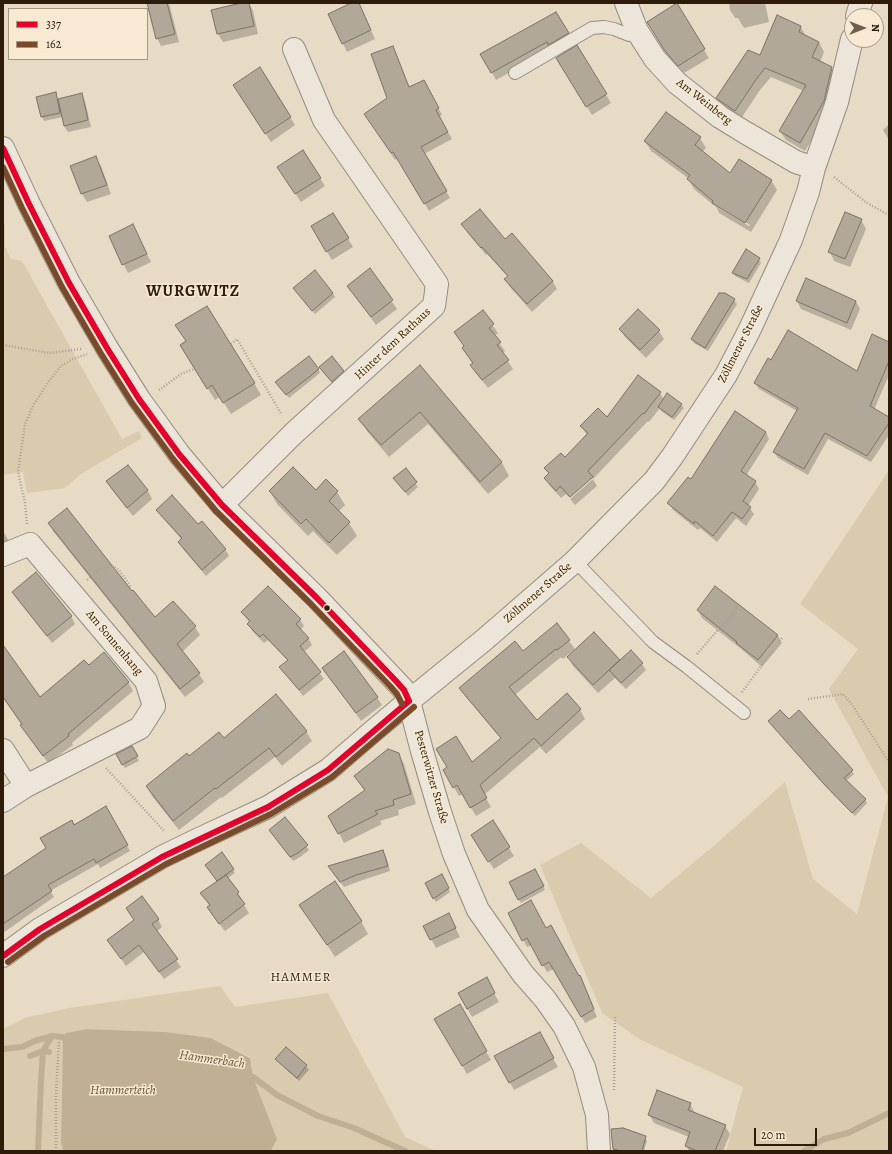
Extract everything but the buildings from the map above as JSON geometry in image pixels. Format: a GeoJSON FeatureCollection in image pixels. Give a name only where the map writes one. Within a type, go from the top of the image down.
{"type":"FeatureCollection","features":[{"type":"Feature","properties":{"kind":"street","name":"Am Weinberg"},"geometry":{"type":"LineString","coordinates":[[626,3],[636,32],[655,59],[677,83],[720,117],[796,162],[821,171]]}},
{"type":"Feature","properties":{"kind":"street","name":"Zöllmener Straße"},"geometry":{"type":"LineString","coordinates":[[3,956],[40,929],[162,857],[268,807],[328,770],[575,562],[654,481],[672,457],[726,375],[791,240],[808,192],[821,171],[850,48]]}},
{"type":"Feature","properties":{"kind":"street","name":"Hinter dem Rathaus"},"geometry":{"type":"LineString","coordinates":[[222,505],[294,433],[434,306],[437,284],[324,120],[294,49]]}},
{"type":"Feature","properties":{"kind":"street","name":"Pesterwitzer Straße"},"geometry":{"type":"LineString","coordinates":[[5,159],[69,283],[107,348],[139,399],[179,454],[222,505],[317,598],[404,690],[410,701],[438,807],[454,854],[478,910],[523,974],[545,999],[560,1021],[584,1067],[597,1115],[599,1151]]}},
{"type":"Feature","properties":{"kind":"street"},"geometry":{"type":"LineString","coordinates":[[3,555],[30,544]]}},
{"type":"Feature","properties":{"kind":"street","name":"Am Sonnenhang"},"geometry":{"type":"LineString","coordinates":[[3,801],[26,786],[140,728],[154,706],[146,681],[30,544]]}},
{"type":"Feature","properties":{"kind":"street"},"geometry":{"type":"LineString","coordinates":[[3,750],[26,786]]}},
{"type":"Feature","properties":{"kind":"lane"},"geometry":{"type":"LineString","coordinates":[[515,73],[592,28],[604,27],[614,29],[628,35],[636,32]]}},
{"type":"Feature","properties":{"kind":"lane"},"geometry":{"type":"LineString","coordinates":[[575,562],[653,642],[687,667],[744,713]]}},
{"type":"Feature","properties":{"kind":"path"},"geometry":{"type":"LineString","coordinates":[[821,171],[867,203],[889,215]]}},
{"type":"Feature","properties":{"kind":"path"},"geometry":{"type":"LineString","coordinates":[[231,344],[237,339],[294,433]]}},
{"type":"Feature","properties":{"kind":"path"},"geometry":{"type":"LineString","coordinates":[[3,345],[50,352],[85,349]]}},
{"type":"Feature","properties":{"kind":"path"},"geometry":{"type":"LineString","coordinates":[[30,544],[25,503],[18,472],[25,424],[34,404],[61,366],[73,359],[88,354]]}},
{"type":"Feature","properties":{"kind":"path"},"geometry":{"type":"LineString","coordinates":[[163,388],[181,374],[194,368]]}},
{"type":"Feature","properties":{"kind":"path"},"geometry":{"type":"LineString","coordinates":[[72,594],[97,571],[111,565],[119,570],[131,587]]}},
{"type":"Feature","properties":{"kind":"path"},"geometry":{"type":"LineString","coordinates":[[692,660],[737,608]]}},
{"type":"Feature","properties":{"kind":"path"},"geometry":{"type":"LineString","coordinates":[[738,696],[782,638]]}},
{"type":"Feature","properties":{"kind":"path"},"geometry":{"type":"LineString","coordinates":[[808,699],[843,694],[853,706],[889,762]]}},
{"type":"Feature","properties":{"kind":"path"},"geometry":{"type":"LineString","coordinates":[[92,753],[166,833]]}},
{"type":"Feature","properties":{"kind":"path"},"geometry":{"type":"LineString","coordinates":[[614,1094],[615,1016]]}},
{"type":"Feature","properties":{"kind":"path"},"geometry":{"type":"LineString","coordinates":[[56,1151],[56,1096],[59,1040]]}},
{"type":"Feature","properties":{"kind":"shaded area"},"geometry":{"type":"Polygon","coordinates":[[[3,222],[5,225],[5,247],[11,259],[22,261],[122,439],[139,431],[142,438],[81,474],[65,488],[27,493],[23,472],[3,475],[3,222]]]}},
{"type":"Feature","properties":{"kind":"shaded area"},"geometry":{"type":"Polygon","coordinates":[[[889,470],[889,1151],[726,1151],[743,1087],[641,1040],[602,1013],[540,865],[581,843],[651,898],[717,843],[785,782],[813,879],[857,914],[888,797],[829,689],[858,649],[800,604],[889,470]]]}},
{"type":"Feature","properties":{"kind":"shaded area"},"geometry":{"type":"Polygon","coordinates":[[[220,986],[235,1007],[328,993],[405,1137],[436,1151],[271,1151],[277,1139],[253,1077],[250,1057],[211,1038],[166,1032],[87,1029],[66,1033],[63,1037],[61,1143],[63,1151],[3,1151],[3,1029],[25,1018],[69,1008],[220,986]],[[286,1047],[275,1060],[297,1078],[307,1065],[286,1047]]]}},
{"type":"Feature","properties":{"kind":"water","name":"Hammerteich"},"geometry":{"type":"Polygon","coordinates":[[[87,1029],[166,1032],[211,1038],[250,1058],[253,1077],[277,1139],[271,1151],[63,1151],[61,1143],[63,1037],[66,1033],[87,1029]]]}},
{"type":"Feature","properties":{"kind":"waterway","name":"Hammerbach"},"geometry":{"type":"LineString","coordinates":[[38,1151],[43,1051],[52,1036],[63,1037],[69,1042]]}},
{"type":"Feature","properties":{"kind":"waterway","name":"Hammerbach"},"geometry":{"type":"LineString","coordinates":[[3,1049],[22,1047],[37,1040],[53,1036]]}},
{"type":"Feature","properties":{"kind":"waterway","name":"Hammerbach"},"geometry":{"type":"LineString","coordinates":[[30,1056],[43,1051],[49,1052]]}},
{"type":"Feature","properties":{"kind":"waterway","name":"Hammerbach"},"geometry":{"type":"LineString","coordinates":[[247,1076],[253,1077],[277,1095],[318,1116],[354,1128],[405,1151]]}},
{"type":"Feature","properties":{"kind":"waterway","name":"Hammerbach"},"geometry":{"type":"LineString","coordinates":[[804,1151],[824,1139],[848,1133],[889,1113]]}},
{"type":"Feature","properties":{"kind":"transit line","name":"337"},"geometry":{"type":"LineString","coordinates":[[3,148],[29,204],[69,283],[139,399],[179,454],[222,505],[317,598],[396,681],[404,690],[409,701]]}},
{"type":"Feature","properties":{"kind":"transit line","name":"162"},"geometry":{"type":"LineString","coordinates":[[3,167],[62,287],[132,403],[173,459],[216,511],[311,604],[390,686],[397,694],[402,704]]}},
{"type":"Feature","properties":{"kind":"transit line","name":"337"},"geometry":{"type":"LineString","coordinates":[[3,956],[40,929],[162,857],[268,807],[328,770],[409,701]]}},
{"type":"Feature","properties":{"kind":"transit line","name":"162"},"geometry":{"type":"LineString","coordinates":[[8,962],[44,936],[166,864],[271,814],[332,777],[414,707]]}},
{"type":"Feature","properties":{"kind":"district","name":"WURGWITZ"},"geometry":{"type":"Point","coordinates":[193,292]}},
{"type":"Feature","properties":{"kind":"district","name":"HAMMER"},"geometry":{"type":"Point","coordinates":[301,978]}}]}
